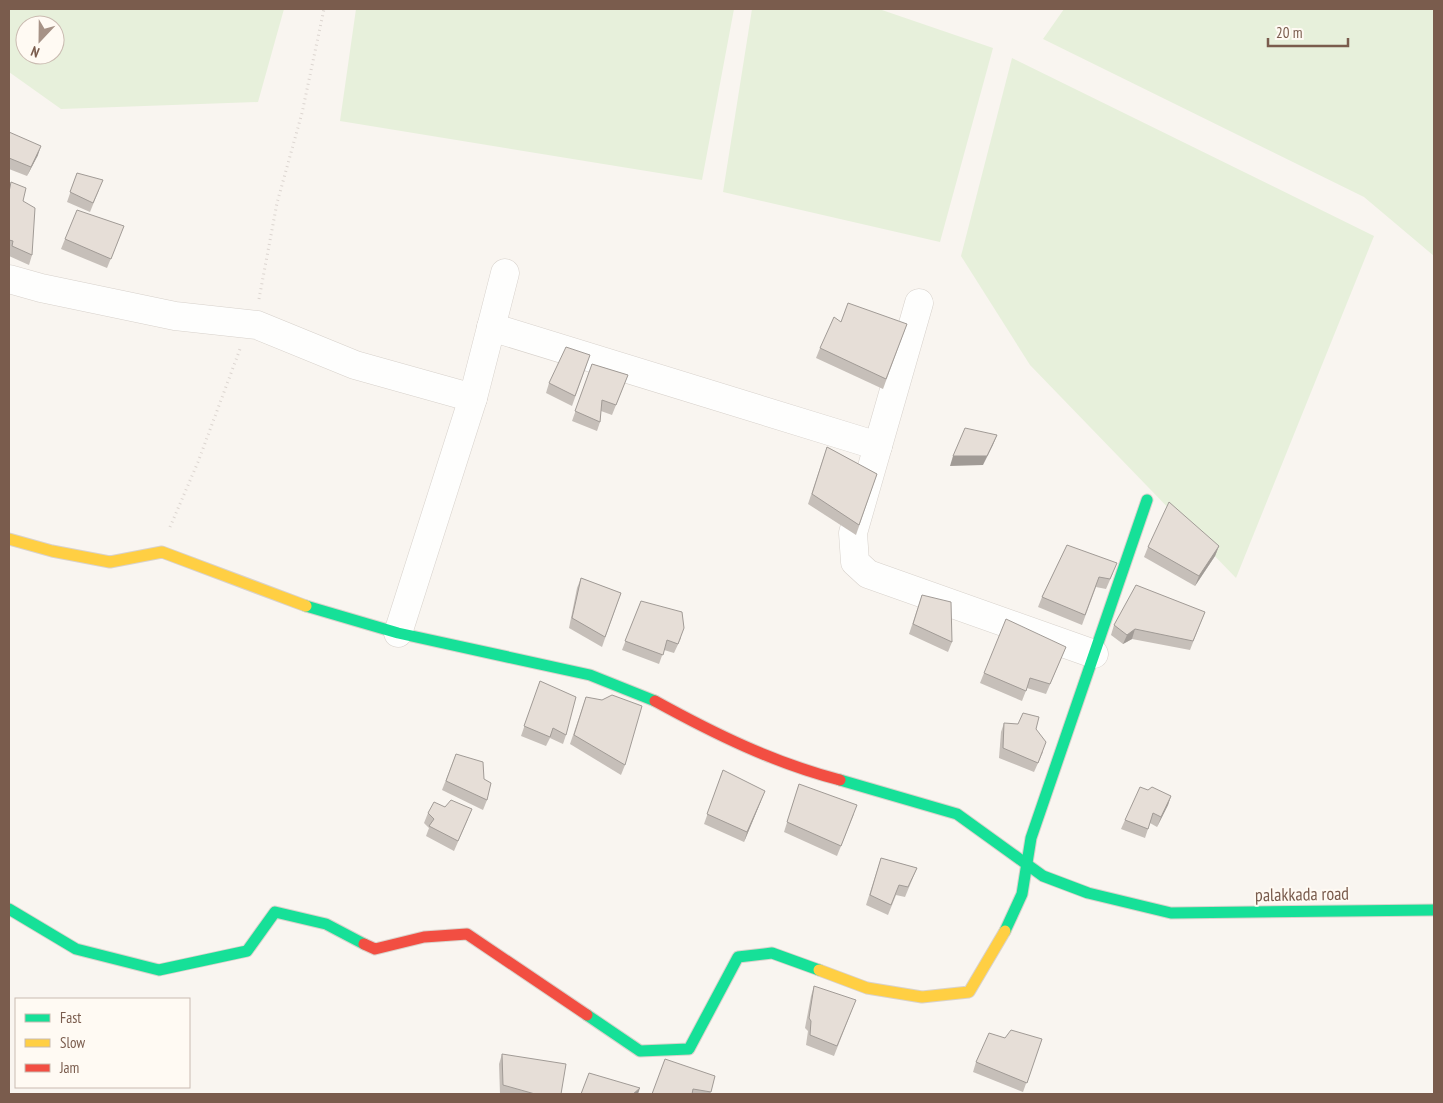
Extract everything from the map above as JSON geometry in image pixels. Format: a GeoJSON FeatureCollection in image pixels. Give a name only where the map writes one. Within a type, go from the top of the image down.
{"type":"FeatureCollection","features":[{"type":"Feature","properties":{"kind":"street"},"geometry":{"type":"LineString","coordinates":[[398,633],[473,398],[505,273]]}},
{"type":"Feature","properties":{"kind":"street"},"geometry":{"type":"LineString","coordinates":[[9,279],[40,288],[176,316],[250,324],[355,365],[473,398]]}},
{"type":"Feature","properties":{"kind":"street"},"geometry":{"type":"LineString","coordinates":[[919,303],[853,533],[855,562],[868,574],[1094,654]]}},
{"type":"Feature","properties":{"kind":"street"},"geometry":{"type":"LineString","coordinates":[[491,327],[878,446]]}},
{"type":"Feature","properties":{"kind":"street"},"geometry":{"type":"LineString","coordinates":[[9,909],[76,949],[159,970],[247,951],[275,912],[326,924],[375,950],[424,937],[467,934],[640,1051],[689,1049],[738,957],[772,953],[867,988],[895,993],[922,997],[968,992],[1000,943],[1022,894],[1031,838],[1147,500]]}},
{"type":"Feature","properties":{"kind":"street"},"geometry":{"type":"LineString","coordinates":[[9,540],[52,551],[110,562],[158,553]]}},
{"type":"Feature","properties":{"kind":"street","name":"palakkada road"},"geometry":{"type":"LineString","coordinates":[[158,553],[162,552],[288,601],[398,633],[590,675],[655,701],[718,736],[801,770],[957,814],[1026,866],[1043,876],[1088,894],[1171,913],[1434,910]]}},
{"type":"Feature","properties":{"kind":"path"},"geometry":{"type":"LineString","coordinates":[[158,553],[198,462],[257,308],[277,203],[302,113],[324,9]]}},
{"type":"Feature","properties":{"kind":"green space"},"geometry":{"type":"Polygon","coordinates":[[[9,9],[284,9],[258,102],[61,109],[9,72],[9,9]]]}},
{"type":"Feature","properties":{"kind":"green space"},"geometry":{"type":"Polygon","coordinates":[[[356,9],[734,9],[702,180],[340,121],[356,9]]]}},
{"type":"Feature","properties":{"kind":"green space"},"geometry":{"type":"Polygon","coordinates":[[[752,9],[879,9],[993,48],[940,242],[723,192],[752,9]]]}},
{"type":"Feature","properties":{"kind":"green space"},"geometry":{"type":"Polygon","coordinates":[[[1064,9],[1434,9],[1434,256],[1364,197],[1043,39],[1064,9]]]}},
{"type":"Feature","properties":{"kind":"green space"},"geometry":{"type":"Polygon","coordinates":[[[1012,58],[1374,236],[1236,578],[1030,365],[961,256],[1012,58]]]}},
{"type":"Feature","properties":{"kind":"building"},"geometry":{"type":"Polygon","coordinates":[[[9,132],[41,146],[31,167],[9,158],[9,132]]]}},
{"type":"Feature","properties":{"kind":"building"},"geometry":{"type":"Polygon","coordinates":[[[77,173],[103,180],[93,203],[70,192],[77,173]]]}},
{"type":"Feature","properties":{"kind":"building"},"geometry":{"type":"Polygon","coordinates":[[[11,182],[26,188],[23,201],[35,208],[32,255],[12,246],[13,241],[9,240],[9,192],[11,182]]]}},
{"type":"Feature","properties":{"kind":"building"},"geometry":{"type":"Polygon","coordinates":[[[77,210],[124,226],[111,259],[65,239],[77,210]]]}},
{"type":"Feature","properties":{"kind":"building"},"geometry":{"type":"Polygon","coordinates":[[[848,303],[907,324],[886,379],[820,348],[834,317],[841,322],[848,303]]]}},
{"type":"Feature","properties":{"kind":"building"},"geometry":{"type":"Polygon","coordinates":[[[566,347],[590,355],[575,396],[549,383],[566,347]]]}},
{"type":"Feature","properties":{"kind":"building"},"geometry":{"type":"Polygon","coordinates":[[[592,364],[628,375],[616,405],[602,400],[600,422],[575,411],[592,364]]]}},
{"type":"Feature","properties":{"kind":"building"},"geometry":{"type":"Polygon","coordinates":[[[965,428],[997,435],[987,456],[953,456],[965,428]]]}},
{"type":"Feature","properties":{"kind":"building"},"geometry":{"type":"Polygon","coordinates":[[[827,447],[877,474],[859,525],[812,494],[827,447]]]}},
{"type":"Feature","properties":{"kind":"building"},"geometry":{"type":"Polygon","coordinates":[[[1169,502],[1219,546],[1199,576],[1148,547],[1169,502]]]}},
{"type":"Feature","properties":{"kind":"building"},"geometry":{"type":"Polygon","coordinates":[[[1067,545],[1117,563],[1110,579],[1099,577],[1085,615],[1042,597],[1067,545]]]}},
{"type":"Feature","properties":{"kind":"building"},"geometry":{"type":"Polygon","coordinates":[[[581,578],[621,593],[605,637],[572,618],[581,578]]]}},
{"type":"Feature","properties":{"kind":"building"},"geometry":{"type":"Polygon","coordinates":[[[1136,585],[1205,612],[1193,641],[1135,629],[1127,635],[1114,625],[1136,585]]]}},
{"type":"Feature","properties":{"kind":"building"},"geometry":{"type":"Polygon","coordinates":[[[922,595],[951,602],[952,642],[913,624],[922,595]]]}},
{"type":"Feature","properties":{"kind":"building"},"geometry":{"type":"Polygon","coordinates":[[[641,601],[682,612],[684,628],[678,644],[667,640],[663,655],[625,641],[641,601]]]}},
{"type":"Feature","properties":{"kind":"building"},"geometry":{"type":"Polygon","coordinates":[[[1006,619],[1066,647],[1050,684],[1030,678],[1026,691],[984,673],[1006,619]]]}},
{"type":"Feature","properties":{"kind":"building"},"geometry":{"type":"Polygon","coordinates":[[[540,681],[576,697],[566,735],[553,728],[550,737],[524,726],[540,681]]]}},
{"type":"Feature","properties":{"kind":"building"},"geometry":{"type":"Polygon","coordinates":[[[612,695],[642,706],[625,765],[574,735],[586,697],[602,700],[612,695]]]}},
{"type":"Feature","properties":{"kind":"building"},"geometry":{"type":"Polygon","coordinates":[[[1023,713],[1039,717],[1036,729],[1046,742],[1038,763],[1003,748],[1004,723],[1018,724],[1023,713]]]}},
{"type":"Feature","properties":{"kind":"building"},"geometry":{"type":"Polygon","coordinates":[[[456,754],[483,762],[484,779],[491,783],[487,800],[446,781],[456,754]]]}},
{"type":"Feature","properties":{"kind":"building"},"geometry":{"type":"Polygon","coordinates":[[[723,770],[765,791],[747,832],[707,814],[723,770]]]}},
{"type":"Feature","properties":{"kind":"building"},"geometry":{"type":"Polygon","coordinates":[[[799,784],[857,805],[841,846],[787,822],[799,784]]]}},
{"type":"Feature","properties":{"kind":"building"},"geometry":{"type":"Polygon","coordinates":[[[1140,787],[1148,790],[1152,787],[1171,796],[1161,817],[1153,813],[1148,829],[1125,820],[1140,787]]]}},
{"type":"Feature","properties":{"kind":"building"},"geometry":{"type":"Polygon","coordinates":[[[451,800],[472,809],[458,841],[429,826],[434,819],[428,813],[434,802],[445,807],[451,800]]]}},
{"type":"Feature","properties":{"kind":"building"},"geometry":{"type":"Polygon","coordinates":[[[881,858],[917,868],[908,887],[899,885],[891,905],[870,895],[881,858]]]}},
{"type":"Feature","properties":{"kind":"building"},"geometry":{"type":"Polygon","coordinates":[[[814,986],[856,1000],[837,1046],[810,1035],[811,1021],[809,1018],[814,986]]]}},
{"type":"Feature","properties":{"kind":"building"},"geometry":{"type":"Polygon","coordinates":[[[1011,1030],[1042,1039],[1027,1083],[976,1062],[989,1033],[1005,1038],[1011,1030]]]}},
{"type":"Feature","properties":{"kind":"building"},"geometry":{"type":"Polygon","coordinates":[[[502,1054],[566,1064],[561,1094],[535,1094],[503,1085],[502,1054]]]}},
{"type":"Feature","properties":{"kind":"building"},"geometry":{"type":"Polygon","coordinates":[[[665,1059],[715,1076],[711,1092],[693,1089],[692,1094],[652,1094],[665,1059]]]}},
{"type":"Feature","properties":{"kind":"building"},"geometry":{"type":"Polygon","coordinates":[[[589,1073],[640,1088],[633,1094],[581,1094],[589,1073]]]}},
{"type":"Feature","properties":{"kind":"traffic: fast"},"geometry":{"type":"LineString","coordinates":[[1005,931],[1022,894],[1031,838],[1147,500]]}},
{"type":"Feature","properties":{"kind":"traffic: fast"},"geometry":{"type":"LineString","coordinates":[[306,606],[398,633],[590,675],[655,701]]}},
{"type":"Feature","properties":{"kind":"traffic: fast"},"geometry":{"type":"LineString","coordinates":[[840,780],[957,814],[1043,876],[1088,893],[1171,913],[1434,910]]}},
{"type":"Feature","properties":{"kind":"traffic: fast"},"geometry":{"type":"LineString","coordinates":[[9,909],[76,949],[159,970],[247,951],[275,912],[326,924],[364,944]]}},
{"type":"Feature","properties":{"kind":"traffic: fast"},"geometry":{"type":"LineString","coordinates":[[587,1015],[640,1051],[689,1049],[738,957],[772,953],[819,970]]}},
{"type":"Feature","properties":{"kind":"traffic: slow"},"geometry":{"type":"LineString","coordinates":[[9,539],[52,551],[110,562],[162,552],[306,606]]}},
{"type":"Feature","properties":{"kind":"traffic: slow"},"geometry":{"type":"LineString","coordinates":[[819,970],[867,988],[922,997],[969,992],[1005,931]]}},
{"type":"Feature","properties":{"kind":"traffic: jam"},"geometry":{"type":"LineString","coordinates":[[655,701],[700,725],[768,756],[840,780]]}},
{"type":"Feature","properties":{"kind":"traffic: jam"},"geometry":{"type":"LineString","coordinates":[[364,944],[375,949],[424,937],[467,934],[587,1015]]}}]}
